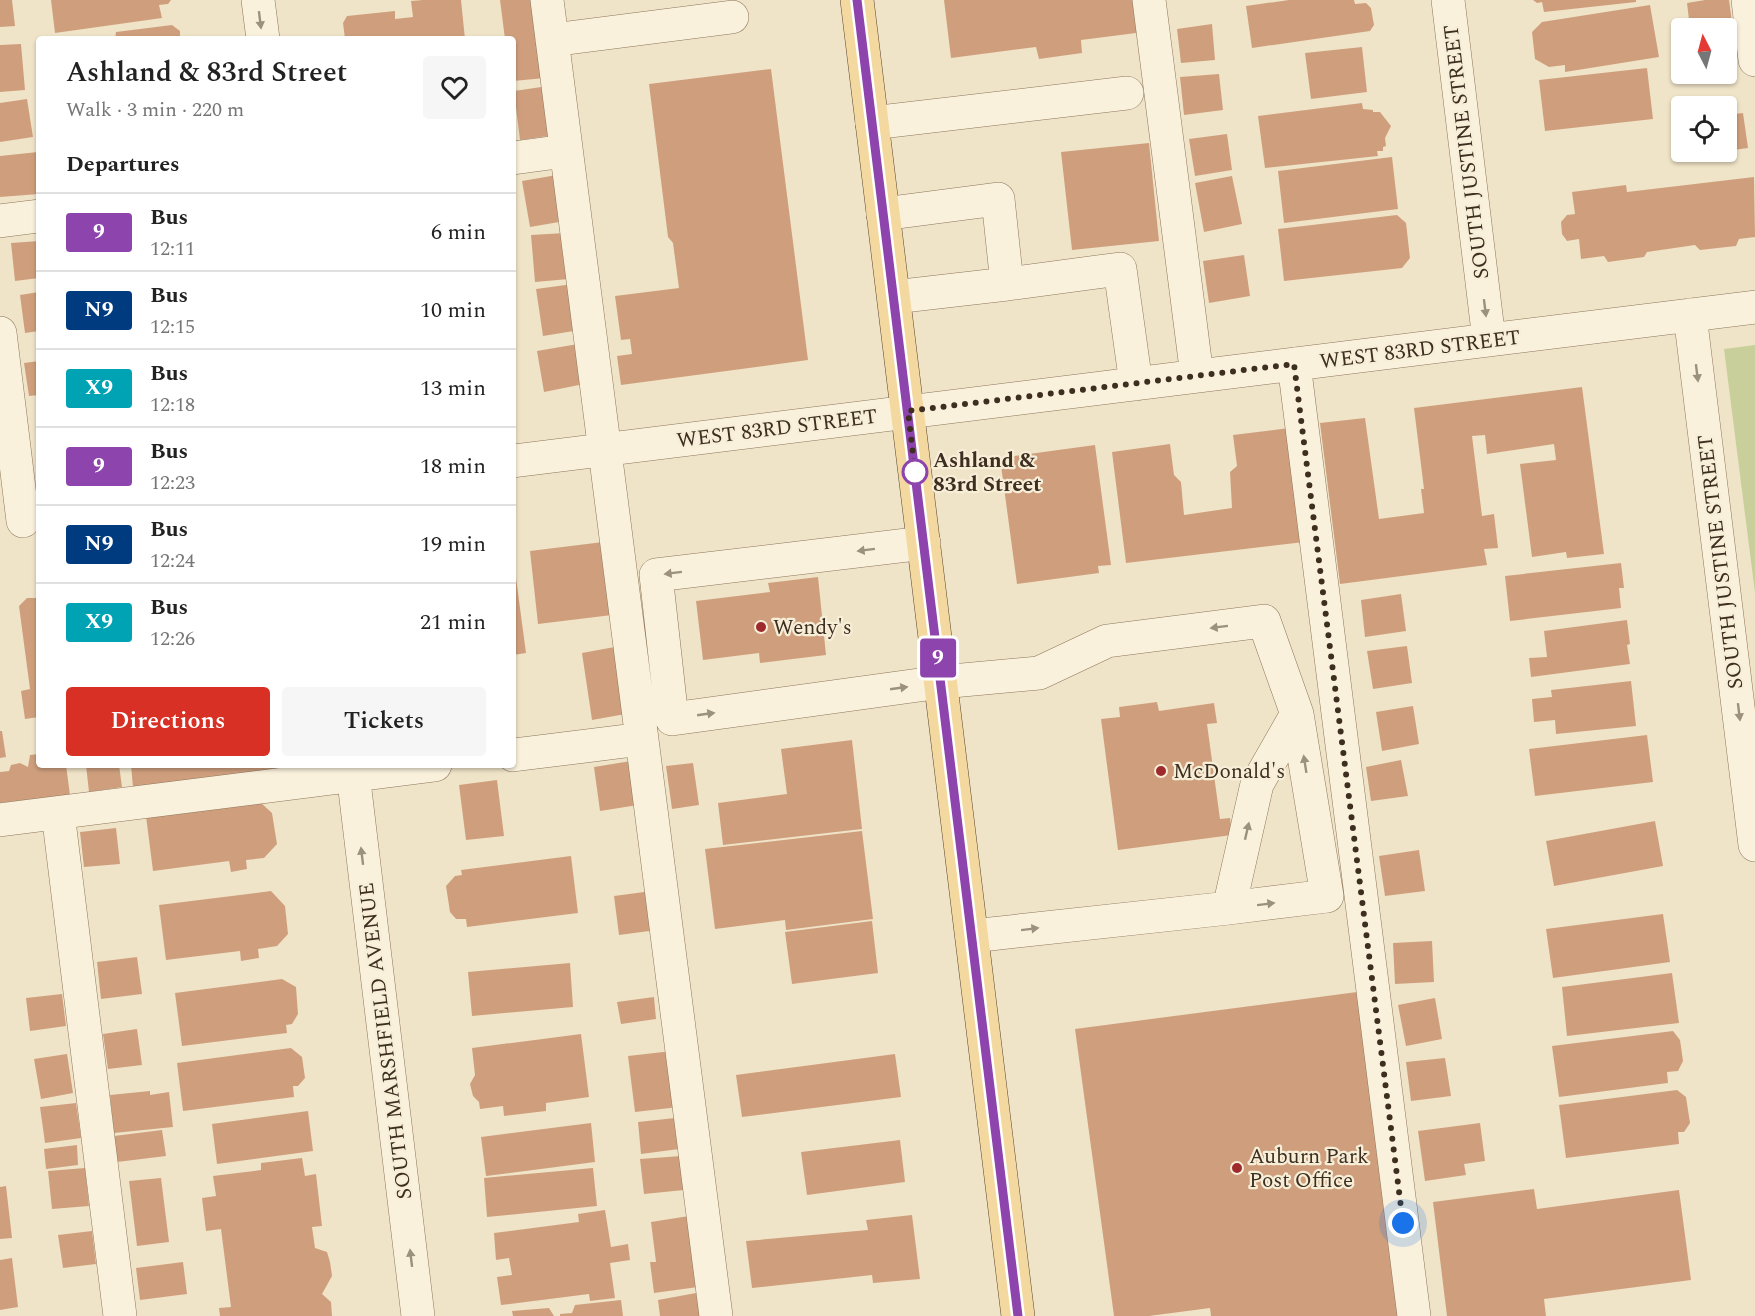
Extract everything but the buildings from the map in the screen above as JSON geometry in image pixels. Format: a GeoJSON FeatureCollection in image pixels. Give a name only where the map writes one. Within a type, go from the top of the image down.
{"type":"FeatureCollection","features":[{"type":"Feature","properties":{"kind":"main road"},"geometry":{"type":"LineString","coordinates":[[857,0],[1018,1316]]}},
{"type":"Feature","properties":{"kind":"street"},"geometry":{"type":"LineString","coordinates":[[258,0],[262,36]]}},
{"type":"Feature","properties":{"kind":"street"},"geometry":{"type":"LineString","coordinates":[[547,0],[716,1316]]}},
{"type":"Feature","properties":{"kind":"street"},"geometry":{"type":"LineString","coordinates":[[1149,0],[1197,376]]}},
{"type":"Feature","properties":{"kind":"street","name":"SOUTH JUSTINE STREET"},"geometry":{"type":"LineString","coordinates":[[1448,0],[1489,340]]}},
{"type":"Feature","properties":{"kind":"street"},"geometry":{"type":"LineString","coordinates":[[1748,0],[1755,60]]}},
{"type":"Feature","properties":{"kind":"street"},"geometry":{"type":"LineString","coordinates":[[552,40],[732,17]]}},
{"type":"Feature","properties":{"kind":"street"},"geometry":{"type":"LineString","coordinates":[[872,123],[1127,93]]}},
{"type":"Feature","properties":{"kind":"street"},"geometry":{"type":"LineString","coordinates":[[516,158],[565,151]]}},
{"type":"Feature","properties":{"kind":"street"},"geometry":{"type":"LineString","coordinates":[[883,214],[998,199],[1008,284]]}},
{"type":"Feature","properties":{"kind":"street"},"geometry":{"type":"LineString","coordinates":[[0,221],[36,216]]}},
{"type":"Feature","properties":{"kind":"street"},"geometry":{"type":"LineString","coordinates":[[894,297],[1120,269],[1136,384]]}},
{"type":"Feature","properties":{"kind":"street","name":"WEST 83RD STREET"},"geometry":{"type":"LineString","coordinates":[[516,461],[1755,307]]}},
{"type":"Feature","properties":{"kind":"street","name":"SOUTH JUSTINE STREET"},"geometry":{"type":"LineString","coordinates":[[1690,315],[1755,845]]}},
{"type":"Feature","properties":{"kind":"street"},"geometry":{"type":"LineString","coordinates":[[0,333],[21,522]]}},
{"type":"Feature","properties":{"kind":"street"},"geometry":{"type":"LineString","coordinates":[[1294,364],[1414,1316]]}},
{"type":"Feature","properties":{"kind":"street"},"geometry":{"type":"LineString","coordinates":[[924,543],[656,575],[672,719],[941,682],[1039,673],[1107,641],[1264,621],[1297,714],[1327,896],[972,936]]}},
{"type":"Feature","properties":{"kind":"street"},"geometry":{"type":"LineString","coordinates":[[1229,908],[1257,784],[1297,714]]}},
{"type":"Feature","properties":{"kind":"street"},"geometry":{"type":"LineString","coordinates":[[516,755],[642,739]]}},
{"type":"Feature","properties":{"kind":"street"},"geometry":{"type":"LineString","coordinates":[[0,820],[352,770],[385,768]]}},
{"type":"Feature","properties":{"kind":"street","name":"SOUTH MARSHFIELD AVENUE"},"geometry":{"type":"LineString","coordinates":[[352,770],[418,1316]]}},
{"type":"Feature","properties":{"kind":"street"},"geometry":{"type":"LineString","coordinates":[[57,813],[120,1316]]}},
{"type":"Feature","properties":{"kind":"green space"},"geometry":{"type":"Polygon","coordinates":[[[1755,345],[1755,593],[1724,349],[1755,345]]]}},
{"type":"Feature","properties":{"kind":"bus line","name":"9"},"geometry":{"type":"LineString","coordinates":[[857,0],[1018,1316]]}},
{"type":"Feature","properties":{"kind":"place","name":"Ashland & 83rd Street"},"geometry":{"type":"Point","coordinates":[915,472]}},
{"type":"Feature","properties":{"kind":"place","name":"Wendy's"},"geometry":{"type":"Point","coordinates":[761,627]}},
{"type":"Feature","properties":{"kind":"place","name":"McDonald's"},"geometry":{"type":"Point","coordinates":[1161,771]}},
{"type":"Feature","properties":{"kind":"place","name":"Auburn Park Post Office"},"geometry":{"type":"Point","coordinates":[1237,1168]}},
{"type":"Feature","properties":{"kind":"route"},"geometry":{"type":"LineString","coordinates":[[915,472],[908,411],[1294,364],[1403,1223]]}}]}
